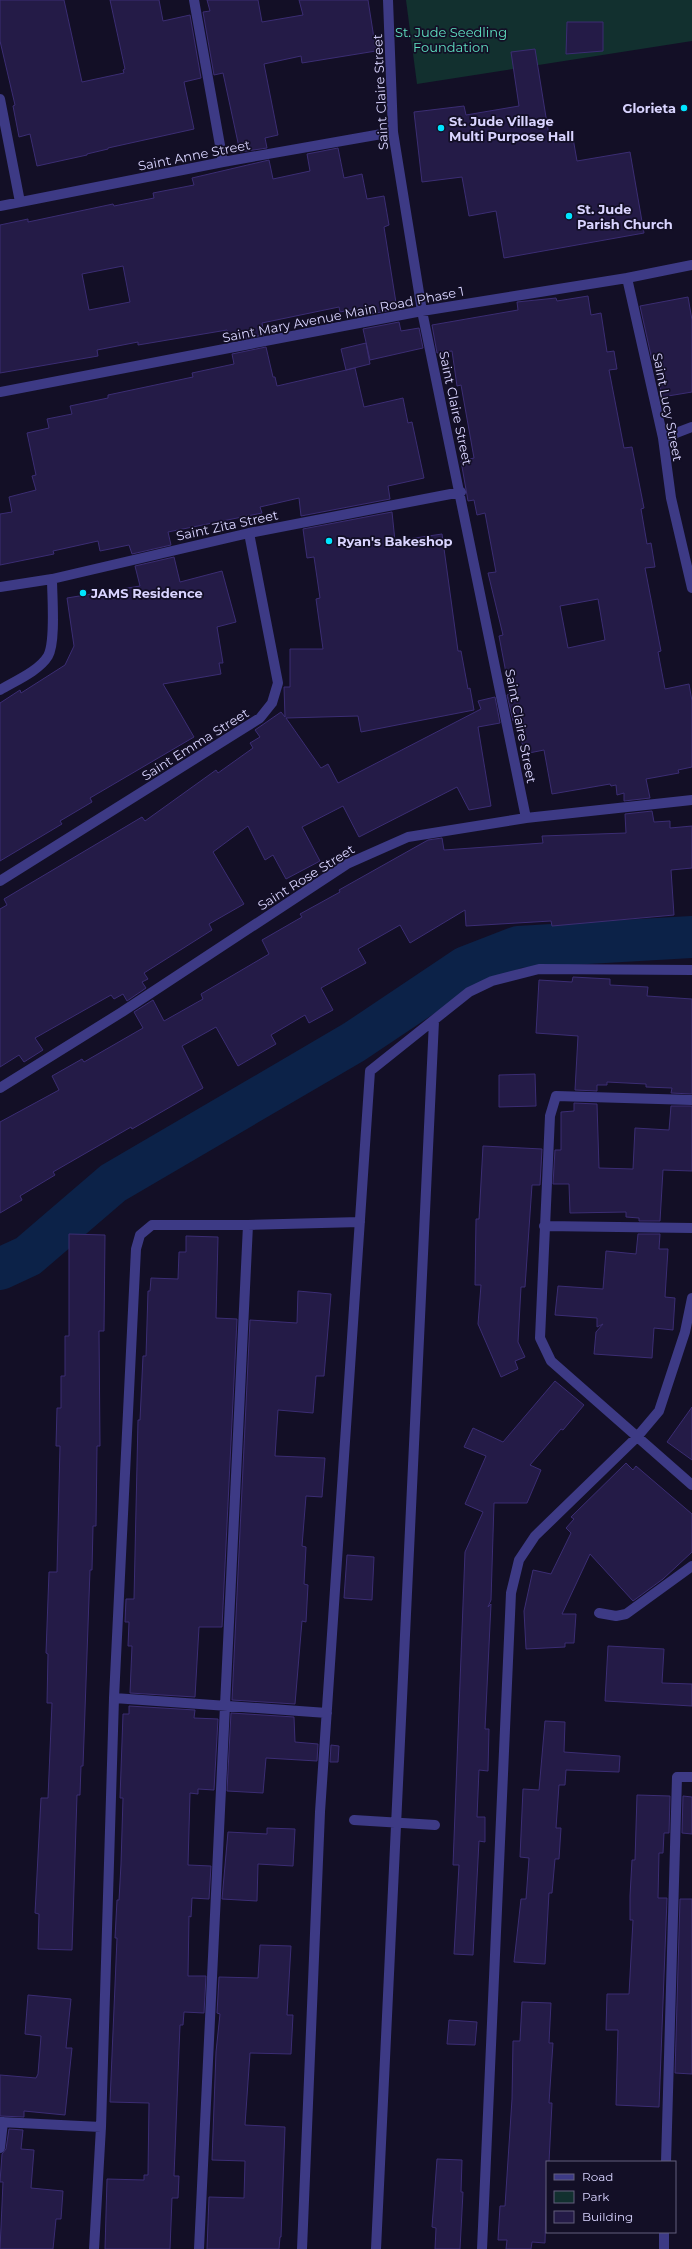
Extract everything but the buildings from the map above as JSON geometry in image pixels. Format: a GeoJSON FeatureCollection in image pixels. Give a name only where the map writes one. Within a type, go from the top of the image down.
{"type":"FeatureCollection","features":[{"type":"Feature","properties":{"kind":"street"},"geometry":{"type":"LineString","coordinates":[[194,0],[223,162]]}},
{"type":"Feature","properties":{"kind":"street","name":"Saint Claire Street"},"geometry":{"type":"LineString","coordinates":[[388,0],[393,132],[422,311],[461,492],[526,818]]}},
{"type":"Feature","properties":{"kind":"street"},"geometry":{"type":"LineString","coordinates":[[0,99],[20,202]]}},
{"type":"Feature","properties":{"kind":"street","name":"Saint Anne Street"},"geometry":{"type":"LineString","coordinates":[[0,206],[223,162],[393,132]]}},
{"type":"Feature","properties":{"kind":"street","name":"Saint Mary Avenue Main Road Phase 1"},"geometry":{"type":"LineString","coordinates":[[0,392],[422,311],[627,278],[692,264]]}},
{"type":"Feature","properties":{"kind":"street","name":"Saint Lucy Street"},"geometry":{"type":"LineString","coordinates":[[627,278],[663,438],[671,498],[690,570],[692,588]]}},
{"type":"Feature","properties":{"kind":"street"},"geometry":{"type":"LineString","coordinates":[[663,438],[692,427]]}},
{"type":"Feature","properties":{"kind":"street","name":"Saint Zita Street"},"geometry":{"type":"LineString","coordinates":[[0,588],[52,578],[249,532],[461,492]]}},
{"type":"Feature","properties":{"kind":"street","name":"Saint Emma Street"},"geometry":{"type":"LineString","coordinates":[[0,881],[260,718],[272,703],[278,684],[249,532]]}},
{"type":"Feature","properties":{"kind":"street"},"geometry":{"type":"LineString","coordinates":[[0,690],[39,666],[48,655],[52,637],[52,578]]}},
{"type":"Feature","properties":{"kind":"street","name":"Saint Rose Street"},"geometry":{"type":"LineString","coordinates":[[0,1088],[122,1012],[347,864],[408,838],[526,818],[692,800]]}},
{"type":"Feature","properties":{"kind":"street"},"geometry":{"type":"LineString","coordinates":[[302,2249],[320,1820],[370,1071],[434,1021],[468,992],[492,981],[539,969],[692,970]]}},
{"type":"Feature","properties":{"kind":"street"},"geometry":{"type":"LineString","coordinates":[[376,2249],[434,1021]]}},
{"type":"Feature","properties":{"kind":"street"},"geometry":{"type":"LineString","coordinates":[[692,1100],[556,1096],[550,1116],[540,1338],[551,1361],[692,1485]]}},
{"type":"Feature","properties":{"kind":"street"},"geometry":{"type":"LineString","coordinates":[[94,2249],[101,2127],[114,1698],[136,1249],[140,1235],[152,1225],[248,1225],[360,1222]]}},
{"type":"Feature","properties":{"kind":"street"},"geometry":{"type":"LineString","coordinates":[[199,2249],[248,1225]]}},
{"type":"Feature","properties":{"kind":"street"},"geometry":{"type":"LineString","coordinates":[[544,1226],[692,1228]]}},
{"type":"Feature","properties":{"kind":"street"},"geometry":{"type":"LineString","coordinates":[[482,2249],[511,1593],[519,1560],[535,1536],[637,1437],[659,1411],[685,1332],[692,1298]]}},
{"type":"Feature","properties":{"kind":"street"},"geometry":{"type":"LineString","coordinates":[[599,1613],[616,1616],[626,1614],[692,1566]]}},
{"type":"Feature","properties":{"kind":"street"},"geometry":{"type":"LineString","coordinates":[[114,1698],[327,1713]]}},
{"type":"Feature","properties":{"kind":"street"},"geometry":{"type":"LineString","coordinates":[[666,2161],[677,1777],[692,1777]]}},
{"type":"Feature","properties":{"kind":"street"},"geometry":{"type":"LineString","coordinates":[[354,1820],[435,1825]]}},
{"type":"Feature","properties":{"kind":"street"},"geometry":{"type":"LineString","coordinates":[[0,2148],[1,2122],[101,2127]]}},
{"type":"Feature","properties":{"kind":"street"},"geometry":{"type":"LineString","coordinates":[[664,2233],[664,2249]]}},
{"type":"Feature","properties":{"kind":"green space","name":"St. Jude Seedling Foundation"},"geometry":{"type":"Polygon","coordinates":[[[406,0],[692,0],[692,41],[417,84],[406,0]]]}},
{"type":"Feature","properties":{"kind":"waterway"},"geometry":{"type":"LineString","coordinates":[[0,1269],[28,1256],[113,1183],[354,1042],[466,967],[518,947],[692,937]]}},
{"type":"Feature","properties":{"kind":"place","name":"Glorieta"},"geometry":{"type":"Point","coordinates":[684,108]}},
{"type":"Feature","properties":{"kind":"place","name":"St. Jude Village Multi Purpose Hall"},"geometry":{"type":"Point","coordinates":[441,128]}},
{"type":"Feature","properties":{"kind":"place","name":"St. Jude Parish Church"},"geometry":{"type":"Point","coordinates":[569,216]}},
{"type":"Feature","properties":{"kind":"place","name":"Ryan's Bakeshop"},"geometry":{"type":"Point","coordinates":[329,541]}},
{"type":"Feature","properties":{"kind":"place","name":"JAMS Residence"},"geometry":{"type":"Point","coordinates":[83,593]}}]}
